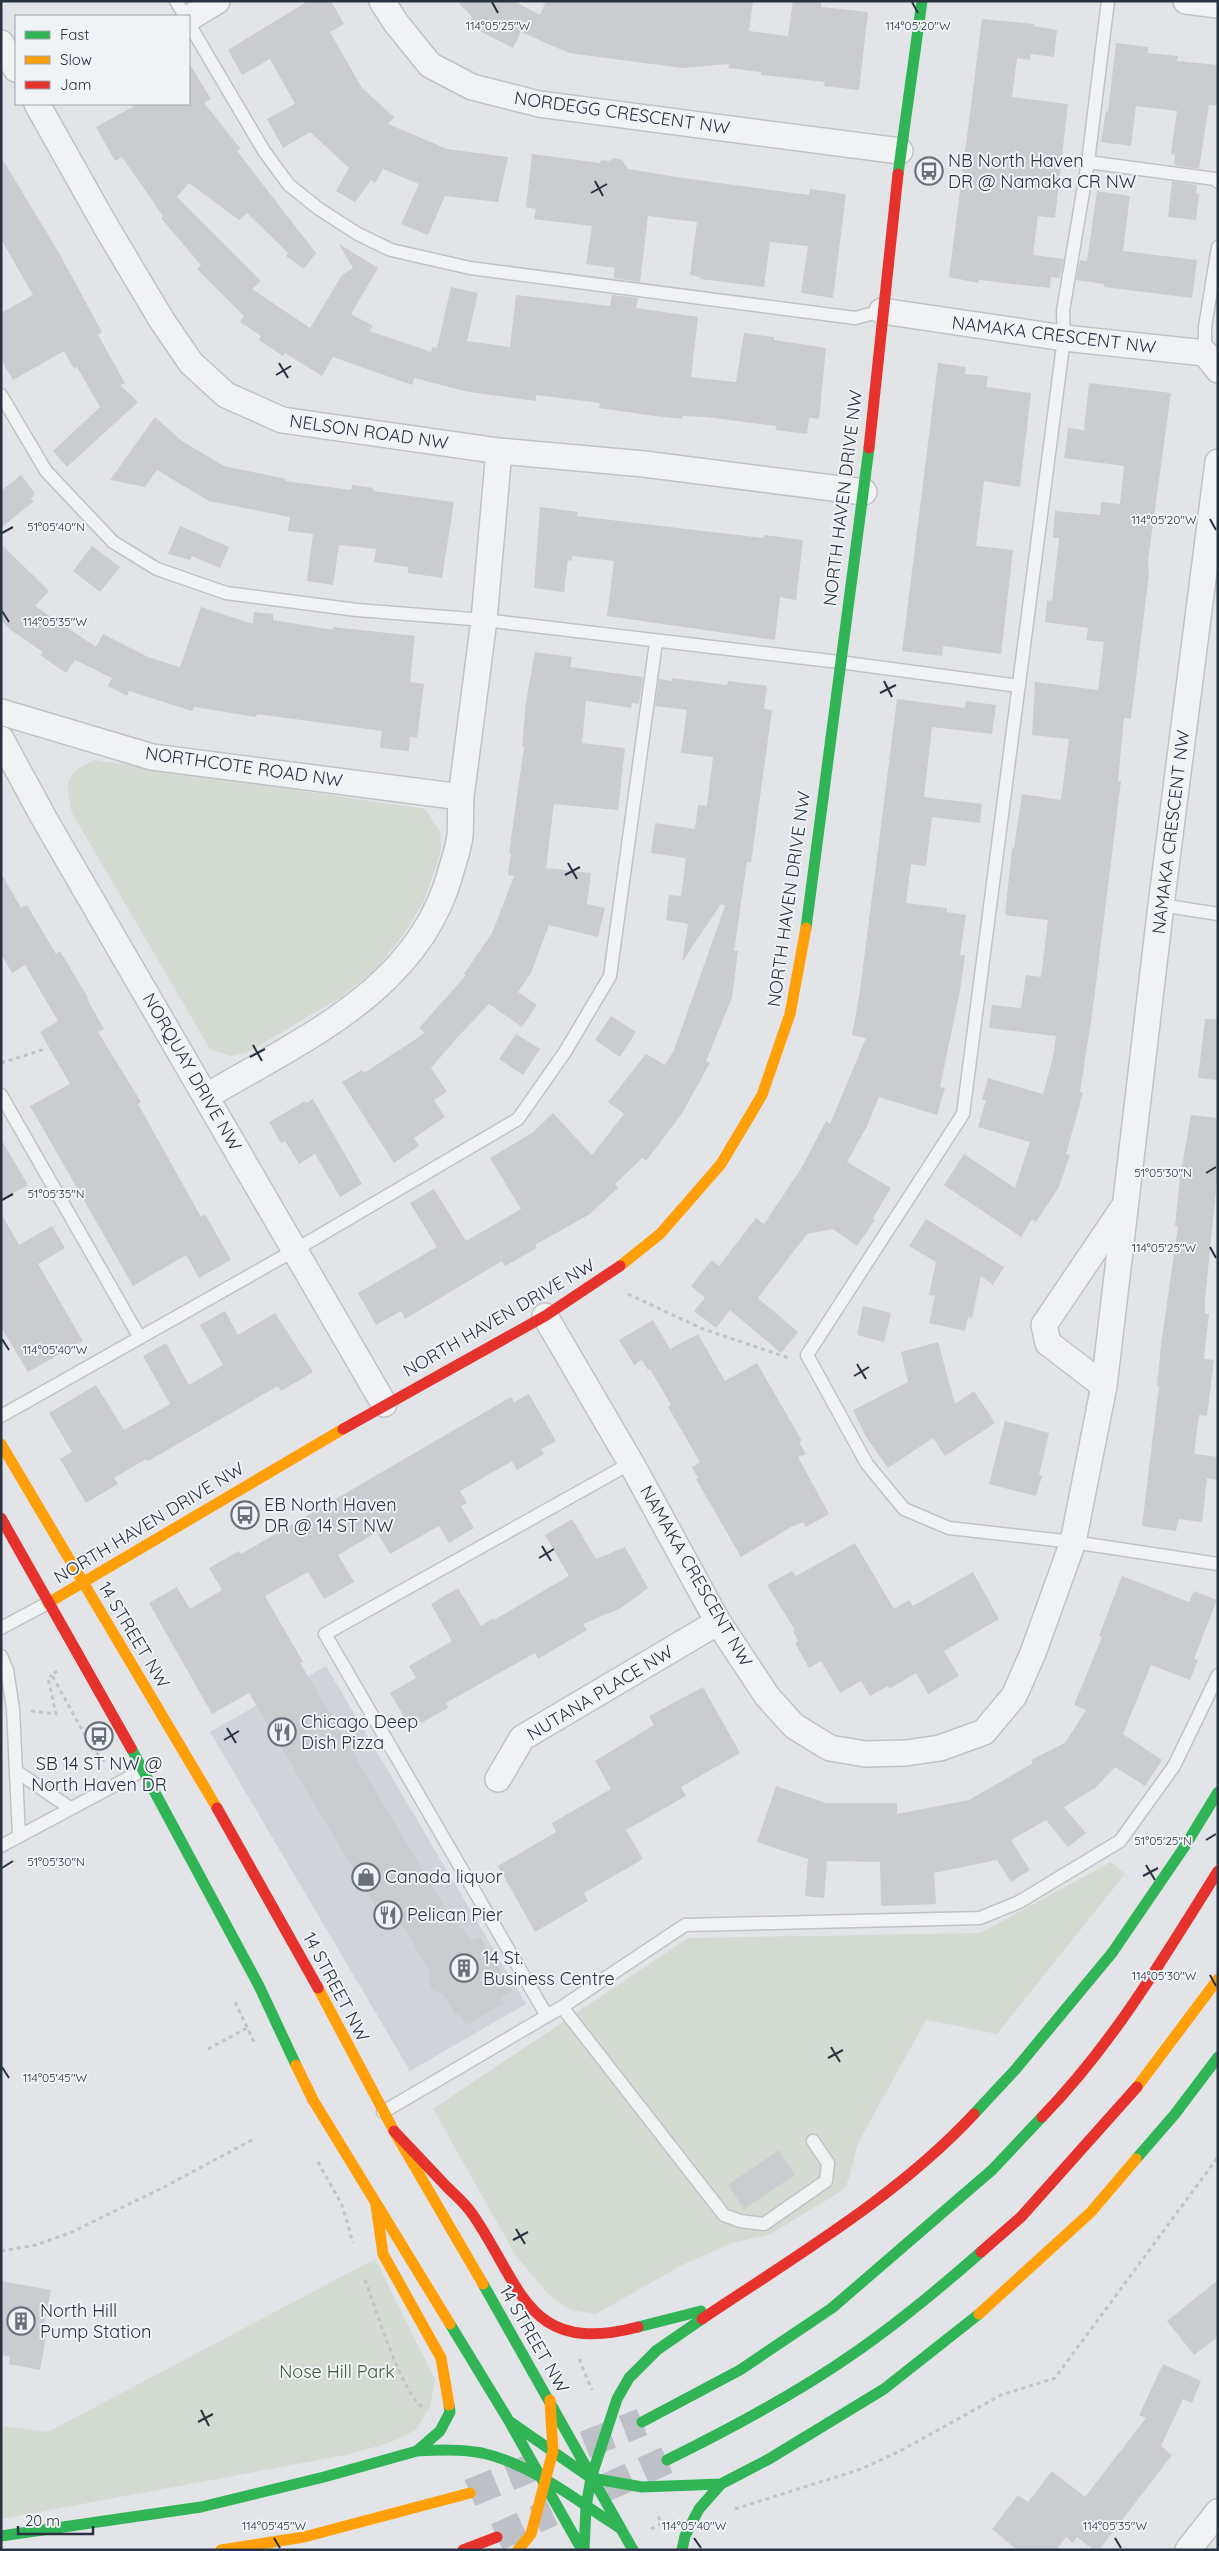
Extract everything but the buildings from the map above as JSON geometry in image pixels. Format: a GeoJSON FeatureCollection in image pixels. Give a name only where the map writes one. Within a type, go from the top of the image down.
{"type":"FeatureCollection","features":[{"type":"Feature","properties":{"kind":"main road","name":"NORTH HAVEN DRIVE NW"},"geometry":{"type":"LineString","coordinates":[[48,1603],[384,1404],[545,1316],[609,1275],[660,1234],[721,1164],[762,1095],[790,1014],[804,934],[839,662],[864,492],[900,151],[922,1]]}},
{"type":"Feature","properties":{"kind":"main road","name":"14 STREET NW"},"geometry":{"type":"LineString","coordinates":[[1,1444],[265,1894],[383,2112],[550,2400],[591,2478],[633,2550]]}},
{"type":"Feature","properties":{"kind":"main road"},"geometry":{"type":"LineString","coordinates":[[1,1518],[143,1770],[254,1977],[313,2100],[509,2421],[583,2550]]}},
{"type":"Feature","properties":{"kind":"main road"},"geometry":{"type":"LineString","coordinates":[[583,2550],[586,2507],[591,2478],[617,2400],[629,2378],[657,2350],[719,2306],[840,2226],[901,2180],[964,2124],[1015,2070],[1112,1953],[1185,1846],[1218,1792]]}},
{"type":"Feature","properties":{"kind":"main road"},"geometry":{"type":"LineString","coordinates":[[642,2422],[740,2370],[832,2308],[992,2170],[1061,2098],[1128,2014],[1218,1871]]}},
{"type":"Feature","properties":{"kind":"main road"},"geometry":{"type":"LineString","coordinates":[[667,2460],[728,2430],[852,2354],[926,2300],[1021,2217],[1134,2091],[1218,1979]]}},
{"type":"Feature","properties":{"kind":"main road"},"geometry":{"type":"LineString","coordinates":[[682,2550],[685,2536],[699,2509],[721,2484],[769,2459],[884,2389],[971,2321],[1090,2212],[1175,2114],[1218,2056]]}},
{"type":"Feature","properties":{"kind":"main road"},"geometry":{"type":"LineString","coordinates":[[394,2131],[472,2213],[527,2305],[548,2324],[573,2333],[615,2333],[719,2306]]}},
{"type":"Feature","properties":{"kind":"main road"},"geometry":{"type":"LineString","coordinates":[[376,2205],[383,2254],[441,2358],[448,2387],[450,2412],[440,2431],[417,2451]]}},
{"type":"Feature","properties":{"kind":"main road"},"geometry":{"type":"LineString","coordinates":[[518,2550],[531,2534],[553,2451],[550,2400]]}},
{"type":"Feature","properties":{"kind":"main road"},"geometry":{"type":"LineString","coordinates":[[509,2421],[591,2478],[642,2488],[721,2484]]}},
{"type":"Feature","properties":{"kind":"main road"},"geometry":{"type":"LineString","coordinates":[[1,2536],[201,2507],[324,2477],[417,2451],[453,2450],[492,2456],[544,2480],[620,2528]]}},
{"type":"Feature","properties":{"kind":"main road"},"geometry":{"type":"LineString","coordinates":[[221,2550],[304,2537],[470,2493]]}},
{"type":"Feature","properties":{"kind":"main road"},"geometry":{"type":"LineString","coordinates":[[463,2550],[497,2537]]}},
{"type":"Feature","properties":{"kind":"street"},"geometry":{"type":"LineString","coordinates":[[190,17],[217,1]]}},
{"type":"Feature","properties":{"kind":"street","name":"NORDEGG CRESCENT NW"},"geometry":{"type":"LineString","coordinates":[[382,1],[396,23],[430,66],[472,87],[540,104],[900,151]]}},
{"type":"Feature","properties":{"kind":"street"},"geometry":{"type":"LineString","coordinates":[[1186,1],[1218,5]]}},
{"type":"Feature","properties":{"kind":"street"},"geometry":{"type":"LineString","coordinates":[[1,43],[15,67]]}},
{"type":"Feature","properties":{"kind":"street","name":"NELSON ROAD NW"},"geometry":{"type":"LineString","coordinates":[[44,106],[105,225],[161,318],[191,363],[226,394],[282,420],[500,451],[644,464],[864,492]]}},
{"type":"Feature","properties":{"kind":"street","name":"NAMAKA CRESCENT NW"},"geometry":{"type":"LineString","coordinates":[[882,311],[1211,362]]}},
{"type":"Feature","properties":{"kind":"street"},"geometry":{"type":"LineString","coordinates":[[207,1096],[336,1020],[367,997],[402,964],[427,932],[445,894],[460,836],[461,796],[484,620],[500,451]]}},
{"type":"Feature","properties":{"kind":"street","name":"NAMAKA CRESCENT NW"},"geometry":{"type":"LineString","coordinates":[[545,1316],[631,1463],[718,1622],[767,1696],[794,1726],[830,1748],[865,1754],[906,1753],[940,1748],[984,1732],[1014,1696],[1033,1653],[1072,1542],[1104,1386],[1161,905],[1218,462]]}},
{"type":"Feature","properties":{"kind":"street","name":"NORTHCOTE ROAD NW"},"geometry":{"type":"LineString","coordinates":[[1,712],[152,757],[461,796]]}},
{"type":"Feature","properties":{"kind":"street","name":"NORQUAY DRIVE NW"},"geometry":{"type":"LineString","coordinates":[[1,739],[384,1404]]}},
{"type":"Feature","properties":{"kind":"street","name":"NAMAKA CRESCENT NW"},"geometry":{"type":"LineString","coordinates":[[1104,1386],[1048,1343],[1044,1325],[1126,1203]]}},
{"type":"Feature","properties":{"kind":"street","name":"NUTANA PLACE NW"},"geometry":{"type":"LineString","coordinates":[[498,1779],[522,1738],[718,1622]]}},
{"type":"Feature","properties":{"kind":"street"},"geometry":{"type":"LineString","coordinates":[[1188,2550],[1218,2512]]}},
{"type":"Feature","properties":{"kind":"lane"},"geometry":{"type":"LineString","coordinates":[[176,1],[183,15]]}},
{"type":"Feature","properties":{"kind":"lane"},"geometry":{"type":"LineString","coordinates":[[1108,1],[1088,162],[1063,311],[1064,338],[963,1114],[807,1354],[867,1464],[904,1509],[949,1528],[1072,1542],[1218,1564]]}},
{"type":"Feature","properties":{"kind":"lane"},"geometry":{"type":"LineString","coordinates":[[190,26],[264,151],[289,185],[327,214],[391,250],[470,268],[855,318],[882,311]]}},
{"type":"Feature","properties":{"kind":"lane"},"geometry":{"type":"LineString","coordinates":[[1088,162],[1215,179],[1218,182]]}},
{"type":"Feature","properties":{"kind":"lane"},"geometry":{"type":"LineString","coordinates":[[1211,362],[1205,327],[1218,247]]}},
{"type":"Feature","properties":{"kind":"lane"},"geometry":{"type":"LineString","coordinates":[[1,395],[46,471],[70,500],[113,542],[156,569],[226,593],[357,610],[484,620],[656,642],[839,662],[1019,686]]}},
{"type":"Feature","properties":{"kind":"lane"},"geometry":{"type":"LineString","coordinates":[[1,1416],[295,1250],[518,1119],[565,1052],[610,976],[626,875],[656,642]]}},
{"type":"Feature","properties":{"kind":"lane"},"geometry":{"type":"LineString","coordinates":[[1161,905],[1218,914]]}},
{"type":"Feature","properties":{"kind":"lane"},"geometry":{"type":"LineString","coordinates":[[1,1096],[140,1338]]}},
{"type":"Feature","properties":{"kind":"lane"},"geometry":{"type":"LineString","coordinates":[[547,2016],[325,1634],[631,1463]]}},
{"type":"Feature","properties":{"kind":"lane"},"geometry":{"type":"LineString","coordinates":[[1,1628],[48,1603]]}},
{"type":"Feature","properties":{"kind":"lane"},"geometry":{"type":"LineString","coordinates":[[1,1656],[8,1670],[13,1710],[19,1836]]}},
{"type":"Feature","properties":{"kind":"lane"},"geometry":{"type":"LineString","coordinates":[[383,2112],[562,2007],[684,1925],[980,1918],[1019,1902],[1120,1841],[1174,1766],[1218,1675]]}},
{"type":"Feature","properties":{"kind":"lane"},"geometry":{"type":"LineString","coordinates":[[1,1846],[143,1770]]}},
{"type":"Feature","properties":{"kind":"lane"},"geometry":{"type":"LineString","coordinates":[[16,1772],[70,1808]]}},
{"type":"Feature","properties":{"kind":"lane"},"geometry":{"type":"LineString","coordinates":[[562,2007],[724,2215],[740,2221],[764,2224],[826,2181],[828,2163],[813,2141]]}},
{"type":"Feature","properties":{"kind":"path"},"geometry":{"type":"LineString","coordinates":[[1,1063],[45,1049]]}},
{"type":"Feature","properties":{"kind":"path"},"geometry":{"type":"LineString","coordinates":[[609,1275],[620,1290],[703,1329],[813,1366]]}},
{"type":"Feature","properties":{"kind":"path"},"geometry":{"type":"LineString","coordinates":[[13,1710],[56,1714],[48,1678],[52,1675]]}},
{"type":"Feature","properties":{"kind":"path"},"geometry":{"type":"LineString","coordinates":[[208,2049],[246,2028]]}},
{"type":"Feature","properties":{"kind":"path"},"geometry":{"type":"LineString","coordinates":[[1,2251],[36,2245],[72,2232],[168,2185],[252,2140]]}},
{"type":"Feature","properties":{"kind":"path"},"geometry":{"type":"LineString","coordinates":[[734,2509],[860,2469],[900,2451],[1000,2395],[1055,2378],[1218,2157]]}},
{"type":"Feature","properties":{"kind":"path"},"geometry":{"type":"LineString","coordinates":[[575,2350],[592,2392]]}},
{"type":"Feature","properties":{"kind":"shaded area"},"geometry":{"type":"Polygon","coordinates":[[[326,1666],[526,2004],[410,2071],[210,1732],[326,1666]]]}},
{"type":"Feature","properties":{"kind":"green space"},"geometry":{"type":"Polygon","coordinates":[[[94,760],[425,809],[440,831],[441,851],[424,901],[401,938],[376,969],[341,997],[248,1052],[230,1056],[210,1049],[72,813],[68,793],[69,780],[77,770],[94,760]]]}},
{"type":"Feature","properties":{"kind":"green space"},"geometry":{"type":"Polygon","coordinates":[[[1111,1862],[1125,1874],[997,2034],[926,2020],[858,2143],[849,2179],[843,2190],[769,2235],[732,2243],[682,2265],[596,2314],[571,2310],[548,2294],[516,2256],[433,2109],[688,1938],[980,1933],[1111,1862]]]}},
{"type":"Feature","properties":{"kind":"green space","name":"Nose Hill Park"},"geometry":{"type":"Polygon","coordinates":[[[375,2259],[435,2379],[430,2407],[416,2430],[389,2443],[346,2455],[1,2519],[1,2426],[48,2432],[375,2259]]]}},
{"type":"Feature","properties":{"kind":"tunnel"},"geometry":{"type":"LineString","coordinates":[[585,2445],[642,2422]]}},
{"type":"Feature","properties":{"kind":"tunnel"},"geometry":{"type":"LineString","coordinates":[[605,2488],[667,2460]]}},
{"type":"Feature","properties":{"kind":"tunnel"},"geometry":{"type":"LineString","coordinates":[[470,2493],[543,2463]]}},
{"type":"Feature","properties":{"kind":"tunnel"},"geometry":{"type":"LineString","coordinates":[[497,2537],[552,2512]]}},
{"type":"Feature","properties":{"kind":"traffic: fast"},"geometry":{"type":"LineString","coordinates":[[898,174],[922,1]]}},
{"type":"Feature","properties":{"kind":"traffic: fast"},"geometry":{"type":"LineString","coordinates":[[806,928],[869,448]]}},
{"type":"Feature","properties":{"kind":"traffic: fast"},"geometry":{"type":"LineString","coordinates":[[131,1748],[259,1986],[296,2065]]}},
{"type":"Feature","properties":{"kind":"traffic: fast"},"geometry":{"type":"LineString","coordinates":[[974,2114],[1015,2070],[1112,1953],[1185,1846],[1218,1792]]}},
{"type":"Feature","properties":{"kind":"traffic: fast"},"geometry":{"type":"LineString","coordinates":[[1136,2159],[1175,2114],[1218,2057]]}},
{"type":"Feature","properties":{"kind":"traffic: fast"},"geometry":{"type":"LineString","coordinates":[[642,2422],[740,2370],[832,2308],[992,2170],[1042,2117]]}},
{"type":"Feature","properties":{"kind":"traffic: fast"},"geometry":{"type":"LineString","coordinates":[[667,2460],[761,2411],[831,2369],[902,2318],[981,2252]]}},
{"type":"Feature","properties":{"kind":"traffic: fast"},"geometry":{"type":"LineString","coordinates":[[483,2284],[633,2550]]}},
{"type":"Feature","properties":{"kind":"traffic: fast"},"geometry":{"type":"LineString","coordinates":[[638,2327],[701,2311]]}},
{"type":"Feature","properties":{"kind":"traffic: fast"},"geometry":{"type":"LineString","coordinates":[[682,2550],[685,2536],[699,2509],[721,2484],[769,2459],[884,2389],[979,2314]]}},
{"type":"Feature","properties":{"kind":"traffic: fast"},"geometry":{"type":"LineString","coordinates":[[584,2550],[586,2507],[591,2478],[617,2399],[629,2378],[657,2350],[702,2319]]}},
{"type":"Feature","properties":{"kind":"traffic: fast"},"geometry":{"type":"LineString","coordinates":[[450,2324],[509,2421],[582,2550]]}},
{"type":"Feature","properties":{"kind":"traffic: fast"},"geometry":{"type":"LineString","coordinates":[[1,2536],[201,2507],[324,2477],[417,2451],[440,2431],[450,2412],[449,2405]]}},
{"type":"Feature","properties":{"kind":"traffic: fast"},"geometry":{"type":"LineString","coordinates":[[509,2421],[591,2478],[642,2487],[721,2484]]}},
{"type":"Feature","properties":{"kind":"traffic: fast"},"geometry":{"type":"LineString","coordinates":[[417,2451],[466,2451],[501,2458],[554,2484],[620,2528]]}},
{"type":"Feature","properties":{"kind":"traffic: slow"},"geometry":{"type":"LineString","coordinates":[[620,1266],[660,1234],[721,1164],[762,1095],[790,1014],[806,928]]}},
{"type":"Feature","properties":{"kind":"traffic: slow"},"geometry":{"type":"LineString","coordinates":[[48,1603],[343,1429]]}},
{"type":"Feature","properties":{"kind":"traffic: slow"},"geometry":{"type":"LineString","coordinates":[[1,1444],[217,1808]]}},
{"type":"Feature","properties":{"kind":"traffic: slow"},"geometry":{"type":"LineString","coordinates":[[1137,2087],[1218,1979]]}},
{"type":"Feature","properties":{"kind":"traffic: slow"},"geometry":{"type":"LineString","coordinates":[[318,1988],[394,2131],[483,2284]]}},
{"type":"Feature","properties":{"kind":"traffic: slow"},"geometry":{"type":"LineString","coordinates":[[296,2065],[313,2100],[450,2324]]}},
{"type":"Feature","properties":{"kind":"traffic: slow"},"geometry":{"type":"LineString","coordinates":[[979,2314],[1091,2212],[1136,2159]]}},
{"type":"Feature","properties":{"kind":"traffic: slow"},"geometry":{"type":"LineString","coordinates":[[376,2205],[383,2254],[441,2358],[449,2405]]}},
{"type":"Feature","properties":{"kind":"traffic: slow"},"geometry":{"type":"LineString","coordinates":[[518,2550],[531,2534],[553,2451],[550,2400]]}},
{"type":"Feature","properties":{"kind":"traffic: slow"},"geometry":{"type":"LineString","coordinates":[[221,2550],[304,2537],[470,2493]]}},
{"type":"Feature","properties":{"kind":"traffic: jam"},"geometry":{"type":"LineString","coordinates":[[869,448],[898,174]]}},
{"type":"Feature","properties":{"kind":"traffic: jam"},"geometry":{"type":"LineString","coordinates":[[343,1429],[545,1316],[620,1266]]}},
{"type":"Feature","properties":{"kind":"traffic: jam"},"geometry":{"type":"LineString","coordinates":[[1,1518],[131,1748]]}},
{"type":"Feature","properties":{"kind":"traffic: jam"},"geometry":{"type":"LineString","coordinates":[[217,1808],[318,1988]]}},
{"type":"Feature","properties":{"kind":"traffic: jam"},"geometry":{"type":"LineString","coordinates":[[1042,2117],[1068,2089],[1115,2030],[1218,1871]]}},
{"type":"Feature","properties":{"kind":"traffic: jam"},"geometry":{"type":"LineString","coordinates":[[981,2252],[1021,2217],[1137,2087]]}},
{"type":"Feature","properties":{"kind":"traffic: jam"},"geometry":{"type":"LineString","coordinates":[[702,2319],[808,2249],[879,2199],[944,2144],[974,2114]]}},
{"type":"Feature","properties":{"kind":"traffic: jam"},"geometry":{"type":"LineString","coordinates":[[394,2131],[467,2207],[518,2290],[533,2309],[550,2324],[572,2332],[601,2334],[638,2327]]}},
{"type":"Feature","properties":{"kind":"traffic: jam"},"geometry":{"type":"LineString","coordinates":[[463,2550],[497,2537]]}},
{"type":"Feature","properties":{"kind":"place","name":"NB North Haven DR @ Namaka CR NW"},"geometry":{"type":"Point","coordinates":[929,171]}},
{"type":"Feature","properties":{"kind":"place","name":"EB North Haven DR @ 14 ST NW"},"geometry":{"type":"Point","coordinates":[245,1515]}},
{"type":"Feature","properties":{"kind":"place","name":"Chicago Deep Dish Pizza"},"geometry":{"type":"Point","coordinates":[282,1732]}},
{"type":"Feature","properties":{"kind":"place","name":"SB 14 ST NW @ North Haven DR"},"geometry":{"type":"Point","coordinates":[99,1736]}},
{"type":"Feature","properties":{"kind":"place","name":"Canada liquor"},"geometry":{"type":"Point","coordinates":[366,1877]}},
{"type":"Feature","properties":{"kind":"place","name":"Pelican Pier"},"geometry":{"type":"Point","coordinates":[388,1915]}},
{"type":"Feature","properties":{"kind":"place","name":"14 St. Business Centre"},"geometry":{"type":"Point","coordinates":[464,1968]}},
{"type":"Feature","properties":{"kind":"place","name":"North Hill Pump Station"},"geometry":{"type":"Point","coordinates":[21,2321]}}]}
